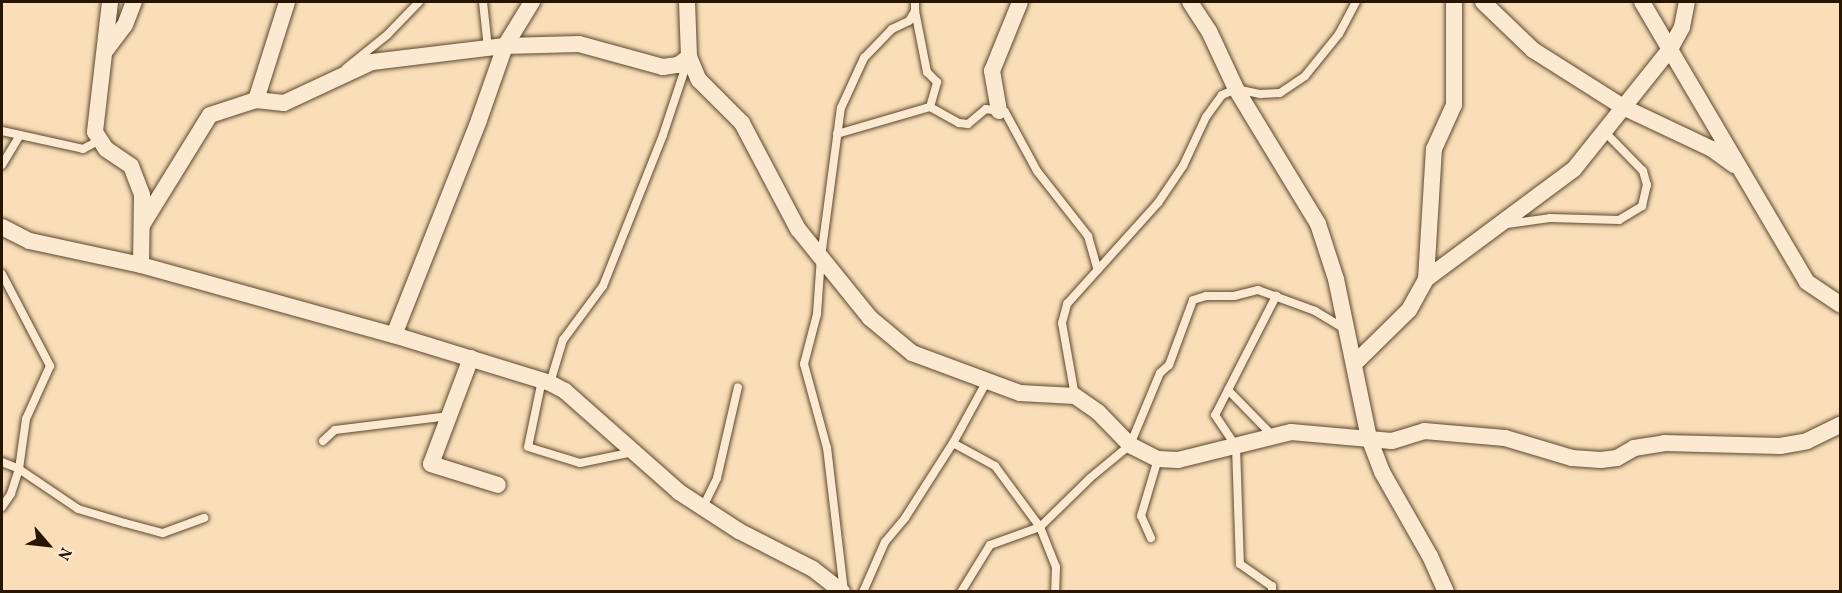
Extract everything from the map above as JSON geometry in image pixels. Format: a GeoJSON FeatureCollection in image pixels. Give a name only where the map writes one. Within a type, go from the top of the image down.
{"type":"FeatureCollection","features":[{"type":"Feature","properties":{"kind":"street"},"geometry":{"type":"LineString","coordinates":[[110,2],[95,132],[106,149],[131,166],[142,195],[141,265]]}},
{"type":"Feature","properties":{"kind":"street"},"geometry":{"type":"LineString","coordinates":[[106,50],[125,25],[134,2]]}},
{"type":"Feature","properties":{"kind":"street"},"geometry":{"type":"LineString","coordinates":[[256,100],[287,2]]}},
{"type":"Feature","properties":{"kind":"street"},"geometry":{"type":"LineString","coordinates":[[394,335],[467,152],[497,47],[532,2]]}},
{"type":"Feature","properties":{"kind":"street"},"geometry":{"type":"LineString","coordinates":[[687,2],[688,57],[699,80],[742,123],[798,229],[870,318],[912,353],[1020,393],[1075,396],[1098,412],[1130,445],[1158,459],[1178,460],[1291,432],[1392,441],[1424,431],[1505,438],[1572,458],[1601,460],[1617,458],[1634,448],[1664,443],[1780,447],[1807,441],[1840,425]]}},
{"type":"Feature","properties":{"kind":"street"},"geometry":{"type":"LineString","coordinates":[[999,111],[992,71],[1020,2]]}},
{"type":"Feature","properties":{"kind":"street"},"geometry":{"type":"LineString","coordinates":[[1190,2],[1209,31],[1236,89],[1318,224],[1332,262],[1370,438],[1382,472],[1430,556],[1446,591]]}},
{"type":"Feature","properties":{"kind":"street"},"geometry":{"type":"LineString","coordinates":[[1426,279],[1434,149],[1454,105],[1454,2]]}},
{"type":"Feature","properties":{"kind":"street"},"geometry":{"type":"LineString","coordinates":[[1483,2],[1533,50],[1623,107],[1712,149],[1742,171]]}},
{"type":"Feature","properties":{"kind":"street"},"geometry":{"type":"LineString","coordinates":[[1642,2],[1806,282],[1840,304]]}},
{"type":"Feature","properties":{"kind":"street"},"geometry":{"type":"LineString","coordinates":[[1354,364],[1409,310],[1426,279],[1574,169],[1670,49],[1682,27],[1687,2]]}},
{"type":"Feature","properties":{"kind":"street"},"geometry":{"type":"LineString","coordinates":[[142,225],[210,116],[256,100],[285,103],[372,62],[497,47],[579,44],[663,67],[678,65],[688,57]]}},
{"type":"Feature","properties":{"kind":"street"},"geometry":{"type":"LineString","coordinates":[[2,227],[30,241],[141,265],[394,335],[546,381],[566,391],[680,492],[739,531],[813,569],[843,591]]}},
{"type":"Feature","properties":{"kind":"street"},"geometry":{"type":"LineString","coordinates":[[471,358],[431,464],[498,485]]}},
{"type":"Feature","properties":{"kind":"lane"},"geometry":{"type":"LineString","coordinates":[[327,83],[387,35],[419,2]]}},
{"type":"Feature","properties":{"kind":"lane"},"geometry":{"type":"LineString","coordinates":[[483,2],[497,47]]}},
{"type":"Feature","properties":{"kind":"lane"},"geometry":{"type":"LineString","coordinates":[[915,2],[927,72],[937,82],[930,107]]}},
{"type":"Feature","properties":{"kind":"lane"},"geometry":{"type":"LineString","coordinates":[[1075,396],[1062,323],[1067,304],[1158,203],[1183,166],[1206,117],[1222,95],[1236,89],[1260,94],[1280,93],[1305,76],[1340,34],[1356,2]]}},
{"type":"Feature","properties":{"kind":"lane"},"geometry":{"type":"LineString","coordinates":[[843,591],[827,448],[804,364],[817,314],[821,257],[841,108],[864,58],[892,28],[909,21],[915,11]]}},
{"type":"Feature","properties":{"kind":"lane"},"geometry":{"type":"LineString","coordinates":[[634,452],[580,463],[528,447],[546,381],[562,340],[603,286],[663,135],[688,57]]}},
{"type":"Feature","properties":{"kind":"lane"},"geometry":{"type":"LineString","coordinates":[[837,134],[930,107],[959,123],[968,124],[986,109],[1005,112],[1037,171],[1088,236],[1098,270]]}},
{"type":"Feature","properties":{"kind":"lane"},"geometry":{"type":"LineString","coordinates":[[2,131],[83,148],[100,140]]}},
{"type":"Feature","properties":{"kind":"lane"},"geometry":{"type":"LineString","coordinates":[[1497,225],[1550,218],[1619,220],[1642,206],[1647,185],[1643,171],[1604,131]]}},
{"type":"Feature","properties":{"kind":"lane"},"geometry":{"type":"LineString","coordinates":[[2,165],[20,135]]}},
{"type":"Feature","properties":{"kind":"lane"},"geometry":{"type":"LineString","coordinates":[[2,274],[50,366],[26,419],[20,470],[11,494],[2,507]]}},
{"type":"Feature","properties":{"kind":"lane"},"geometry":{"type":"LineString","coordinates":[[961,591],[990,545],[1040,527],[1090,478],[1130,445],[1160,373],[1169,365],[1193,300],[1206,296],[1234,296],[1258,290],[1315,311],[1347,330]]}},
{"type":"Feature","properties":{"kind":"lane"},"geometry":{"type":"LineString","coordinates":[[1272,591],[1272,586],[1240,564],[1236,446],[1215,415],[1276,296]]}},
{"type":"Feature","properties":{"kind":"lane"},"geometry":{"type":"LineString","coordinates":[[863,591],[885,542],[905,518],[953,444],[987,381]]}},
{"type":"Feature","properties":{"kind":"lane"},"geometry":{"type":"LineString","coordinates":[[703,507],[717,478],[738,387]]}},
{"type":"Feature","properties":{"kind":"lane"},"geometry":{"type":"LineString","coordinates":[[1228,390],[1273,436]]}},
{"type":"Feature","properties":{"kind":"lane"},"geometry":{"type":"LineString","coordinates":[[323,441],[335,430],[449,416]]}},
{"type":"Feature","properties":{"kind":"lane"},"geometry":{"type":"LineString","coordinates":[[953,444],[995,466],[1040,527],[1056,567],[1055,591]]}},
{"type":"Feature","properties":{"kind":"lane"},"geometry":{"type":"LineString","coordinates":[[1151,538],[1141,516],[1158,459]]}},
{"type":"Feature","properties":{"kind":"lane"},"geometry":{"type":"LineString","coordinates":[[2,462],[20,470],[78,509],[163,533],[204,518]]}}]}
